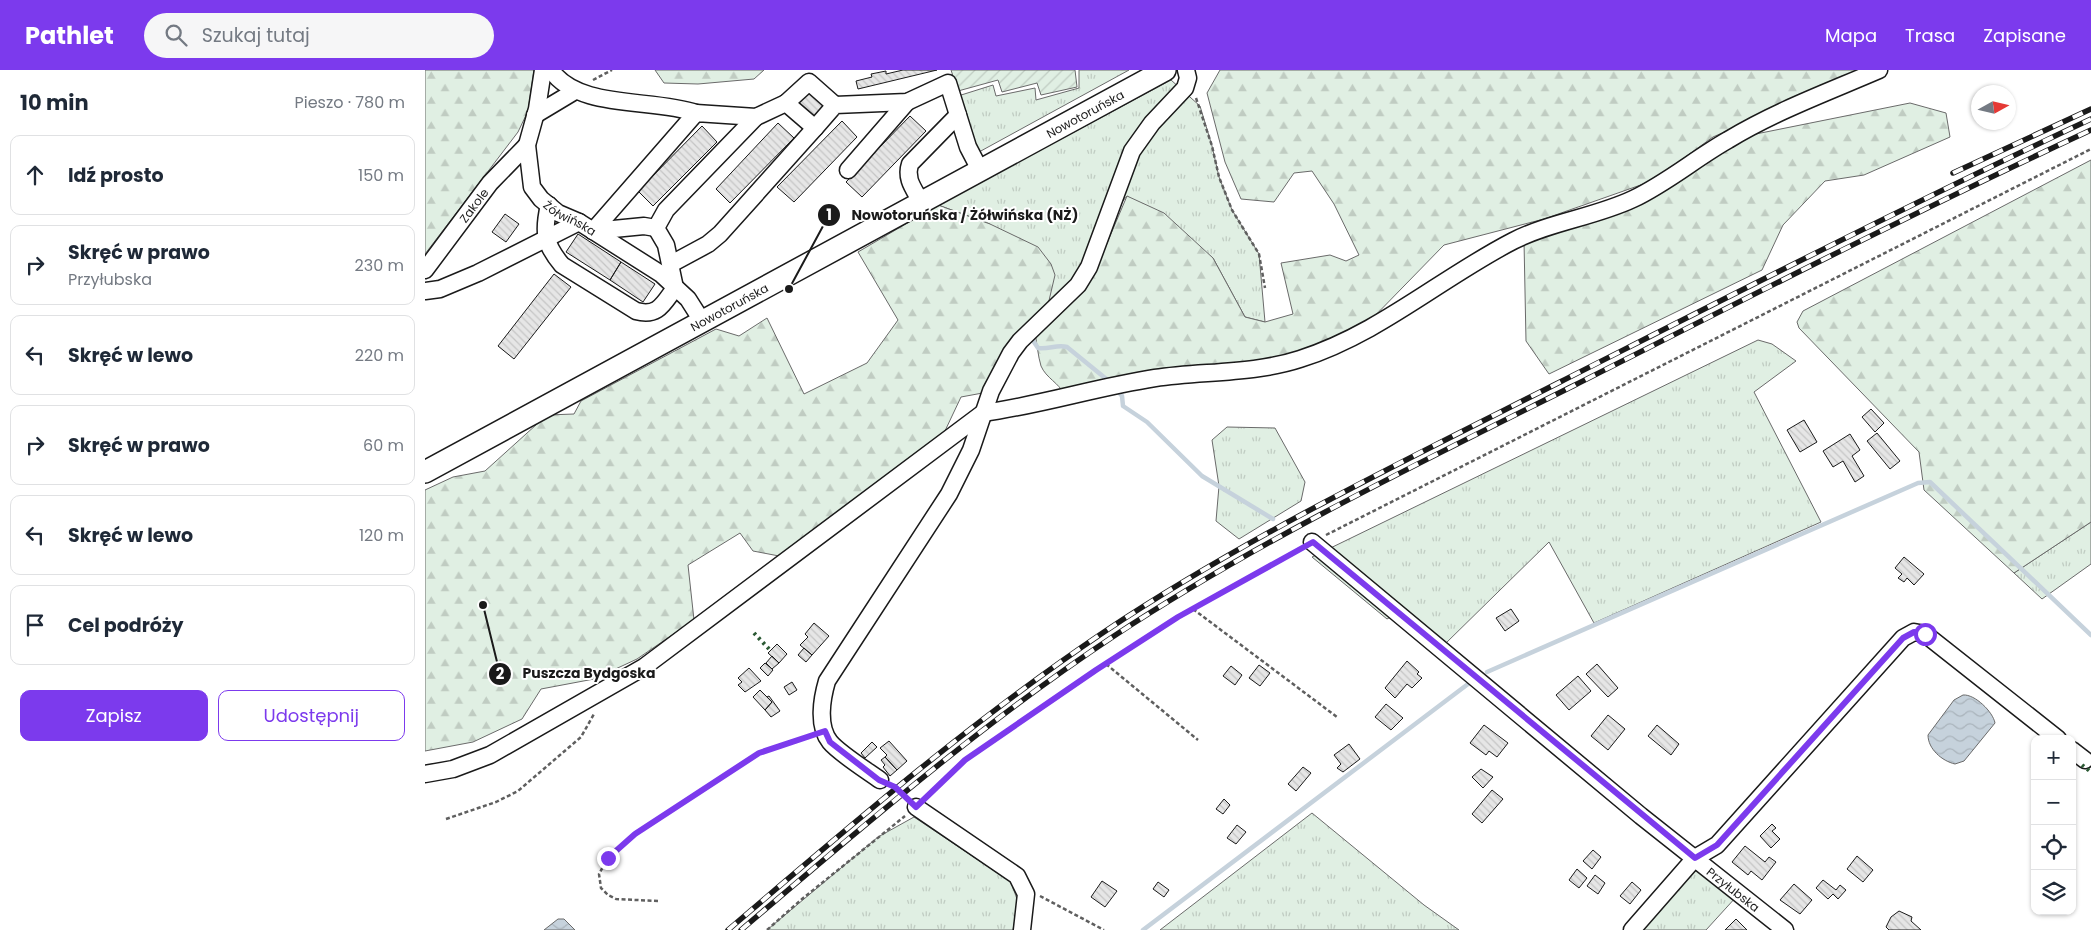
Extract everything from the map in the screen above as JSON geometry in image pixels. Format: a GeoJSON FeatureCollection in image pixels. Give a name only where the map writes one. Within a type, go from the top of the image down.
{"type":"FeatureCollection","features":[{"type":"Feature","properties":{"kind":"main road","name":"Nowotoruńska"},"geometry":{"type":"LineString","coordinates":[[425,472],[1165,70]]}},
{"type":"Feature","properties":{"kind":"street","name":"Żółwińska"},"geometry":{"type":"LineString","coordinates":[[543,70],[535,115],[527,145],[532,187],[558,213],[579,222],[661,274],[688,300],[702,321]]}},
{"type":"Feature","properties":{"kind":"street"},"geometry":{"type":"LineString","coordinates":[[551,70],[557,80],[575,91],[603,98],[681,108],[696,113],[756,116]]}},
{"type":"Feature","properties":{"kind":"street"},"geometry":{"type":"LineString","coordinates":[[425,774],[453,769],[490,755],[644,667],[983,413],[1015,409],[1139,381],[1264,368],[1315,354],[1399,312],[1490,253],[1516,239],[1630,201],[1649,192],[1726,140],[1767,118],[1879,70]]}},
{"type":"Feature","properties":{"kind":"street"},"geometry":{"type":"LineString","coordinates":[[879,780],[830,742],[825,731],[822,705],[827,681],[949,494],[971,450],[991,391],[1015,347],[1078,285],[1099,244],[1132,151],[1152,122],[1185,88],[1187,74]]}},
{"type":"Feature","properties":{"kind":"street"},"geometry":{"type":"LineString","coordinates":[[848,170],[907,102],[946,77],[969,147],[980,170]]}},
{"type":"Feature","properties":{"kind":"street"},"geometry":{"type":"LineString","coordinates":[[656,228],[666,210],[756,116],[786,103],[809,82],[835,105],[907,102]]}},
{"type":"Feature","properties":{"kind":"street"},"geometry":{"type":"LineString","coordinates":[[535,115],[575,91]]}},
{"type":"Feature","properties":{"kind":"street"},"geometry":{"type":"LineString","coordinates":[[786,103],[815,128]]}},
{"type":"Feature","properties":{"kind":"street"},"geometry":{"type":"LineString","coordinates":[[671,264],[708,244],[720,234],[835,105]]}},
{"type":"Feature","properties":{"kind":"street"},"geometry":{"type":"LineString","coordinates":[[593,231],[696,113]]}},
{"type":"Feature","properties":{"kind":"street"},"geometry":{"type":"LineString","coordinates":[[921,202],[908,179],[907,173],[911,164],[958,115]]}},
{"type":"Feature","properties":{"kind":"street","name":"Zakole"},"geometry":{"type":"LineString","coordinates":[[425,270],[491,183],[527,145]]}},
{"type":"Feature","properties":{"kind":"street"},"geometry":{"type":"LineString","coordinates":[[549,205],[544,226],[546,238],[553,254],[562,265],[636,311],[646,314],[654,312],[675,288],[671,264],[665,245],[656,228]]}},
{"type":"Feature","properties":{"kind":"street"},"geometry":{"type":"LineString","coordinates":[[425,292],[440,289],[479,273],[579,222]]}},
{"type":"Feature","properties":{"kind":"street"},"geometry":{"type":"LineString","coordinates":[[593,231],[644,226],[656,228]]}},
{"type":"Feature","properties":{"kind":"street","name":"Przyłubska"},"geometry":{"type":"LineString","coordinates":[[1313,542],[1695,858],[1785,930]]}},
{"type":"Feature","properties":{"kind":"street"},"geometry":{"type":"LineString","coordinates":[[1632,930],[1695,858],[1717,845],[1903,638],[1914,632],[1925,634],[2053,735]]}},
{"type":"Feature","properties":{"kind":"street"},"geometry":{"type":"LineString","coordinates":[[916,807],[1017,876],[1026,894],[1022,930]]}},
{"type":"Feature","properties":{"kind":"path"},"geometry":{"type":"LineString","coordinates":[[1187,74],[1212,146],[1219,177],[1232,210],[1259,254],[1265,288]]}},
{"type":"Feature","properties":{"kind":"path"},"geometry":{"type":"LineString","coordinates":[[767,930],[802,899],[916,807],[965,760],[1106,664],[1193,609],[1313,542],[2091,149]]}},
{"type":"Feature","properties":{"kind":"path"},"geometry":{"type":"LineString","coordinates":[[1193,609],[1337,717]]}},
{"type":"Feature","properties":{"kind":"path"},"geometry":{"type":"LineString","coordinates":[[1106,664],[1198,740]]}},
{"type":"Feature","properties":{"kind":"path"},"geometry":{"type":"LineString","coordinates":[[446,819],[496,802],[518,791],[581,737],[595,712]]}},
{"type":"Feature","properties":{"kind":"path"},"geometry":{"type":"LineString","coordinates":[[658,901],[616,899],[608,896],[601,888],[599,874],[608,858],[635,834],[759,753],[825,731]]}},
{"type":"Feature","properties":{"kind":"path"},"geometry":{"type":"LineString","coordinates":[[879,780],[888,782],[916,807]]}},
{"type":"Feature","properties":{"kind":"path"},"geometry":{"type":"LineString","coordinates":[[1021,885],[1104,930]]}},
{"type":"Feature","properties":{"kind":"green space"},"geometry":{"type":"Polygon","coordinates":[[[425,70],[534,70],[528,111],[518,132],[425,254],[425,70]]]}},
{"type":"Feature","properties":{"kind":"green space"},"geometry":{"type":"Polygon","coordinates":[[[655,70],[764,70],[754,79],[698,84],[664,83],[655,70]]]}},
{"type":"Feature","properties":{"kind":"green space"},"geometry":{"type":"Polygon","coordinates":[[[951,70],[1075,70],[1077,87],[1041,95],[1037,83],[1002,92],[998,80],[958,91],[951,70]]]}},
{"type":"Feature","properties":{"kind":"green space"},"geometry":{"type":"Polygon","coordinates":[[[1079,70],[1129,70],[979,152],[958,96],[993,85],[996,96],[1035,88],[1036,100],[1079,88],[1079,70]]]}},
{"type":"Feature","properties":{"kind":"green space"},"geometry":{"type":"Polygon","coordinates":[[[1220,70],[1865,70],[1713,137],[1652,181],[1544,219],[1444,245],[1365,326],[1296,358],[1064,394],[1041,366],[1035,333],[1096,269],[1127,196],[1164,213],[1213,258],[1245,317],[1265,322],[1293,314],[1281,263],[1330,255],[1346,261],[1359,255],[1334,204],[1312,171],[1294,173],[1274,202],[1241,199],[1225,162],[1207,93],[1220,70]]]}},
{"type":"Feature","properties":{"kind":"green space"},"geometry":{"type":"Polygon","coordinates":[[[1171,80],[1200,106],[1219,177],[1232,210],[1259,254],[1265,322],[1245,317],[1213,258],[1127,196],[1108,219],[1099,244],[1052,311],[990,224],[938,205],[1171,80]]]}},
{"type":"Feature","properties":{"kind":"green space"},"geometry":{"type":"Polygon","coordinates":[[[1910,103],[1946,113],[1950,137],[1864,175],[1825,181],[1783,225],[1762,270],[1549,374],[1526,341],[1524,241],[1606,215],[1726,140],[1910,103]]]}},
{"type":"Feature","properties":{"kind":"green space"},"geometry":{"type":"Polygon","coordinates":[[[2091,160],[2091,522],[2014,573],[1924,490],[1919,452],[1799,328],[1797,322],[1803,311],[2091,160]]]}},
{"type":"Feature","properties":{"kind":"green space"},"geometry":{"type":"Polygon","coordinates":[[[938,205],[990,224],[1038,247],[1051,264],[1055,275],[1047,309],[988,392],[961,397],[944,433],[779,556],[753,551],[740,533],[688,565],[694,620],[637,659],[594,679],[541,689],[522,719],[473,742],[425,751],[425,490],[453,477],[485,471],[547,415],[574,414],[581,401],[716,329],[739,336],[767,318],[804,394],[867,363],[898,320],[858,252],[938,205]]]}},
{"type":"Feature","properties":{"kind":"green space"},"geometry":{"type":"Polygon","coordinates":[[[1758,340],[1772,344],[1796,361],[1754,392],[1821,522],[1594,623],[1549,542],[1445,644],[1403,610],[1387,619],[1312,557],[1758,340]]]}},
{"type":"Feature","properties":{"kind":"green space"},"geometry":{"type":"Polygon","coordinates":[[[1227,427],[1275,428],[1305,482],[1301,501],[1239,539],[1216,521],[1219,486],[1212,440],[1227,427]]]}},
{"type":"Feature","properties":{"kind":"green space"},"geometry":{"type":"Polygon","coordinates":[[[2091,522],[2091,564],[2042,599],[2014,573],[2091,522]]]}},
{"type":"Feature","properties":{"kind":"green space"},"geometry":{"type":"Polygon","coordinates":[[[1312,813],[1424,905],[1459,930],[1160,930],[1312,813]]]}},
{"type":"Feature","properties":{"kind":"green space"},"geometry":{"type":"Polygon","coordinates":[[[914,817],[1011,882],[1018,902],[1013,930],[767,930],[878,837],[914,817]]]}},
{"type":"Feature","properties":{"kind":"green space"},"geometry":{"type":"Polygon","coordinates":[[[1690,859],[1737,896],[1706,930],[1630,930],[1690,859]]]}},
{"type":"Feature","properties":{"kind":"water"},"geometry":{"type":"Polygon","coordinates":[[[1963,695],[1973,697],[1983,704],[1995,723],[1964,761],[1955,764],[1945,760],[1933,750],[1928,735],[1954,700],[1963,695]]]}},
{"type":"Feature","properties":{"kind":"water"},"geometry":{"type":"Polygon","coordinates":[[[558,919],[564,919],[575,930],[544,930],[558,919]]]}},
{"type":"Feature","properties":{"kind":"building"},"geometry":{"type":"Polygon","coordinates":[[[903,70],[937,70],[858,89],[856,81],[872,77],[871,74],[886,71],[886,74],[903,70]]]}},
{"type":"Feature","properties":{"kind":"building"},"geometry":{"type":"Polygon","coordinates":[[[810,90],[826,105],[814,117],[798,102],[810,90]]]}},
{"type":"Feature","properties":{"kind":"building"},"geometry":{"type":"Polygon","coordinates":[[[910,116],[926,131],[862,197],[846,182],[910,116]]]}},
{"type":"Feature","properties":{"kind":"building"},"geometry":{"type":"Polygon","coordinates":[[[842,121],[857,137],[794,202],[777,187],[842,121]]]}},
{"type":"Feature","properties":{"kind":"building"},"geometry":{"type":"Polygon","coordinates":[[[778,123],[794,138],[730,203],[716,189],[778,123]]]}},
{"type":"Feature","properties":{"kind":"building"},"geometry":{"type":"Polygon","coordinates":[[[702,126],[717,142],[653,206],[638,191],[702,126]]]}},
{"type":"Feature","properties":{"kind":"building"},"geometry":{"type":"Polygon","coordinates":[[[505,214],[519,224],[506,242],[492,232],[505,214]]]}},
{"type":"Feature","properties":{"kind":"building"},"geometry":{"type":"Polygon","coordinates":[[[578,234],[621,262],[610,280],[566,252],[578,234]]]}},
{"type":"Feature","properties":{"kind":"building"},"geometry":{"type":"Polygon","coordinates":[[[621,262],[655,284],[643,302],[610,280],[621,262]]]}},
{"type":"Feature","properties":{"kind":"building"},"geometry":{"type":"Polygon","coordinates":[[[554,274],[571,287],[514,359],[498,346],[554,274]]]}},
{"type":"Feature","properties":{"kind":"building"},"geometry":{"type":"Polygon","coordinates":[[[1871,409],[1884,423],[1875,432],[1862,417],[1871,409]]]}},
{"type":"Feature","properties":{"kind":"building"},"geometry":{"type":"Polygon","coordinates":[[[1804,420],[1817,442],[1800,452],[1787,430],[1804,420]]]}},
{"type":"Feature","properties":{"kind":"building"},"geometry":{"type":"Polygon","coordinates":[[[1877,433],[1900,461],[1890,469],[1867,441],[1877,433]]]}},
{"type":"Feature","properties":{"kind":"building"},"geometry":{"type":"Polygon","coordinates":[[[1850,434],[1860,450],[1852,456],[1864,476],[1855,482],[1843,461],[1833,467],[1823,451],[1850,434]]]}},
{"type":"Feature","properties":{"kind":"building"},"geometry":{"type":"Polygon","coordinates":[[[1904,557],[1924,574],[1914,585],[1907,578],[1904,582],[1898,578],[1902,574],[1895,568],[1904,557]]]}},
{"type":"Feature","properties":{"kind":"building"},"geometry":{"type":"Polygon","coordinates":[[[1511,609],[1519,621],[1505,631],[1496,618],[1511,609]]]}},
{"type":"Feature","properties":{"kind":"building"},"geometry":{"type":"Polygon","coordinates":[[[814,623],[829,636],[812,655],[800,645],[808,637],[805,634],[814,623]]]}},
{"type":"Feature","properties":{"kind":"building"},"geometry":{"type":"Polygon","coordinates":[[[777,644],[787,654],[779,663],[768,653],[777,644]]]}},
{"type":"Feature","properties":{"kind":"building"},"geometry":{"type":"Polygon","coordinates":[[[804,648],[812,655],[806,662],[798,655],[804,648]]]}},
{"type":"Feature","properties":{"kind":"building"},"geometry":{"type":"Polygon","coordinates":[[[772,656],[779,663],[772,669],[766,663],[772,656]]]}},
{"type":"Feature","properties":{"kind":"building"},"geometry":{"type":"Polygon","coordinates":[[[1407,661],[1419,672],[1417,674],[1422,678],[1412,688],[1407,684],[1395,698],[1385,688],[1407,661]]]}},
{"type":"Feature","properties":{"kind":"building"},"geometry":{"type":"Polygon","coordinates":[[[765,663],[773,670],[768,676],[760,668],[765,663]]]}},
{"type":"Feature","properties":{"kind":"building"},"geometry":{"type":"Polygon","coordinates":[[[1597,664],[1618,688],[1608,697],[1586,674],[1597,664]]]}},
{"type":"Feature","properties":{"kind":"building"},"geometry":{"type":"Polygon","coordinates":[[[1259,665],[1270,673],[1260,686],[1249,678],[1259,665]]]}},
{"type":"Feature","properties":{"kind":"building"},"geometry":{"type":"Polygon","coordinates":[[[1231,666],[1242,675],[1235,685],[1223,676],[1231,666]]]}},
{"type":"Feature","properties":{"kind":"building"},"geometry":{"type":"Polygon","coordinates":[[[749,668],[761,681],[745,692],[738,685],[742,682],[738,678],[749,668]]]}},
{"type":"Feature","properties":{"kind":"building"},"geometry":{"type":"Polygon","coordinates":[[[1578,676],[1591,691],[1569,710],[1556,695],[1578,676]]]}},
{"type":"Feature","properties":{"kind":"building"},"geometry":{"type":"Polygon","coordinates":[[[792,682],[797,690],[789,695],[784,687],[792,682]]]}},
{"type":"Feature","properties":{"kind":"building"},"geometry":{"type":"Polygon","coordinates":[[[760,690],[772,702],[765,710],[753,697],[760,690]]]}},
{"type":"Feature","properties":{"kind":"building"},"geometry":{"type":"Polygon","coordinates":[[[769,696],[780,711],[771,717],[765,710],[772,702],[767,697],[769,696]]]}},
{"type":"Feature","properties":{"kind":"building"},"geometry":{"type":"Polygon","coordinates":[[[1386,704],[1403,718],[1391,730],[1375,717],[1386,704]]]}},
{"type":"Feature","properties":{"kind":"building"},"geometry":{"type":"Polygon","coordinates":[[[1608,715],[1625,729],[1608,750],[1591,736],[1608,715]]]}},
{"type":"Feature","properties":{"kind":"building"},"geometry":{"type":"Polygon","coordinates":[[[1484,725],[1508,743],[1497,757],[1489,751],[1486,755],[1470,743],[1484,725]]]}},
{"type":"Feature","properties":{"kind":"building"},"geometry":{"type":"Polygon","coordinates":[[[1657,725],[1679,744],[1671,755],[1648,736],[1657,725]]]}},
{"type":"Feature","properties":{"kind":"building"},"geometry":{"type":"Polygon","coordinates":[[[889,741],[907,761],[897,770],[885,757],[887,755],[880,748],[889,741]]]}},
{"type":"Feature","properties":{"kind":"building"},"geometry":{"type":"Polygon","coordinates":[[[872,742],[877,747],[865,758],[861,753],[872,742]]]}},
{"type":"Feature","properties":{"kind":"building"},"geometry":{"type":"Polygon","coordinates":[[[1349,744],[1360,759],[1343,772],[1337,768],[1341,764],[1334,755],[1349,744]]]}},
{"type":"Feature","properties":{"kind":"building"},"geometry":{"type":"Polygon","coordinates":[[[885,757],[897,770],[890,776],[883,767],[885,765],[881,760],[885,757]]]}},
{"type":"Feature","properties":{"kind":"building"},"geometry":{"type":"Polygon","coordinates":[[[1303,767],[1311,773],[1296,791],[1288,784],[1303,767]]]}},
{"type":"Feature","properties":{"kind":"building"},"geometry":{"type":"Polygon","coordinates":[[[1481,769],[1493,777],[1483,788],[1472,777],[1481,769]]]}},
{"type":"Feature","properties":{"kind":"building"},"geometry":{"type":"Polygon","coordinates":[[[1492,790],[1503,799],[1482,823],[1472,814],[1492,790]]]}},
{"type":"Feature","properties":{"kind":"building"},"geometry":{"type":"Polygon","coordinates":[[[1224,799],[1230,805],[1223,814],[1216,809],[1224,799]]]}},
{"type":"Feature","properties":{"kind":"building"},"geometry":{"type":"Polygon","coordinates":[[[1772,824],[1776,828],[1772,831],[1780,839],[1771,848],[1760,836],[1772,824]]]}},
{"type":"Feature","properties":{"kind":"building"},"geometry":{"type":"Polygon","coordinates":[[[1237,825],[1246,832],[1236,844],[1227,838],[1237,825]]]}},
{"type":"Feature","properties":{"kind":"building"},"geometry":{"type":"Polygon","coordinates":[[[1745,846],[1765,862],[1769,857],[1776,862],[1762,880],[1751,871],[1748,875],[1732,862],[1745,846]]]}},
{"type":"Feature","properties":{"kind":"building"},"geometry":{"type":"Polygon","coordinates":[[[1593,850],[1601,857],[1592,869],[1583,861],[1593,850]]]}},
{"type":"Feature","properties":{"kind":"building"},"geometry":{"type":"Polygon","coordinates":[[[1857,856],[1873,870],[1863,882],[1847,869],[1857,856]]]}},
{"type":"Feature","properties":{"kind":"building"},"geometry":{"type":"Polygon","coordinates":[[[1577,869],[1587,878],[1579,888],[1569,880],[1577,869]]]}},
{"type":"Feature","properties":{"kind":"building"},"geometry":{"type":"Polygon","coordinates":[[[1595,875],[1605,883],[1598,894],[1587,886],[1595,875]]]}},
{"type":"Feature","properties":{"kind":"building"},"geometry":{"type":"Polygon","coordinates":[[[1823,880],[1836,890],[1840,885],[1846,890],[1838,899],[1833,894],[1828,899],[1816,888],[1823,880]]]}},
{"type":"Feature","properties":{"kind":"building"},"geometry":{"type":"Polygon","coordinates":[[[1102,881],[1117,891],[1105,907],[1091,897],[1102,881]]]}},
{"type":"Feature","properties":{"kind":"building"},"geometry":{"type":"Polygon","coordinates":[[[1158,882],[1169,890],[1164,897],[1153,889],[1158,882]]]}},
{"type":"Feature","properties":{"kind":"building"},"geometry":{"type":"Polygon","coordinates":[[[1632,882],[1641,890],[1630,904],[1620,896],[1632,882]]]}},
{"type":"Feature","properties":{"kind":"building"},"geometry":{"type":"Polygon","coordinates":[[[1794,884],[1812,900],[1800,914],[1780,900],[1794,884]]]}},
{"type":"Feature","properties":{"kind":"building"},"geometry":{"type":"Polygon","coordinates":[[[1899,911],[1912,917],[1911,921],[1921,930],[1889,930],[1886,927],[1891,917],[1899,911]]]}},
{"type":"Feature","properties":{"kind":"building"},"geometry":{"type":"Polygon","coordinates":[[[1736,919],[1747,930],[1725,930],[1736,919]]]}},
{"type":"Feature","properties":{"kind":"waterway"},"geometry":{"type":"LineString","coordinates":[[1030,336],[1038,348],[1067,347],[1110,382]]}},
{"type":"Feature","properties":{"kind":"waterway"},"geometry":{"type":"LineString","coordinates":[[1117,390],[1122,396],[1123,406],[1147,422],[1202,476],[1273,519]]}},
{"type":"Feature","properties":{"kind":"waterway"},"geometry":{"type":"LineString","coordinates":[[1487,672],[1918,483],[1930,482],[2091,635]]}},
{"type":"Feature","properties":{"kind":"waterway"},"geometry":{"type":"LineString","coordinates":[[1143,930],[1468,684]]}},
{"type":"Feature","properties":{"kind":"railway"},"geometry":{"type":"LineString","coordinates":[[1953,173],[2091,109]]}},
{"type":"Feature","properties":{"kind":"railway"},"geometry":{"type":"LineString","coordinates":[[728,930],[819,852],[958,738],[1054,666],[1104,632],[1214,563],[1328,500],[1444,440],[1957,183],[2091,119]]}},
{"type":"Feature","properties":{"kind":"railway"},"geometry":{"type":"LineString","coordinates":[[741,930],[923,777],[969,741],[1114,636],[1225,567],[1340,504],[1456,444],[1766,288],[2091,130]]}},
{"type":"Feature","properties":{"kind":"hedge"},"geometry":{"type":"LineString","coordinates":[[754,633],[769,649]]}},
{"type":"Feature","properties":{"kind":"hedge"},"geometry":{"type":"LineString","coordinates":[[2082,765],[2091,772]]}},
{"type":"Feature","properties":{"kind":"place","name":"Nowotoruńska / Żółwińska (NŻ)"},"geometry":{"type":"Point","coordinates":[789,289]}},
{"type":"Feature","properties":{"kind":"place","name":"Puszcza Bydgoska"},"geometry":{"type":"Point","coordinates":[483,605]}},
{"type":"Feature","properties":{"kind":"route"},"geometry":{"type":"LineString","coordinates":[[608,858],[635,834],[759,753],[825,731],[830,742],[879,780],[888,782],[895,787],[900,794],[916,807],[965,760],[1096,670],[1178,617],[1313,542],[1641,816],[1695,858],[1717,845],[1903,638],[1914,632],[1925,634]]}}]}
